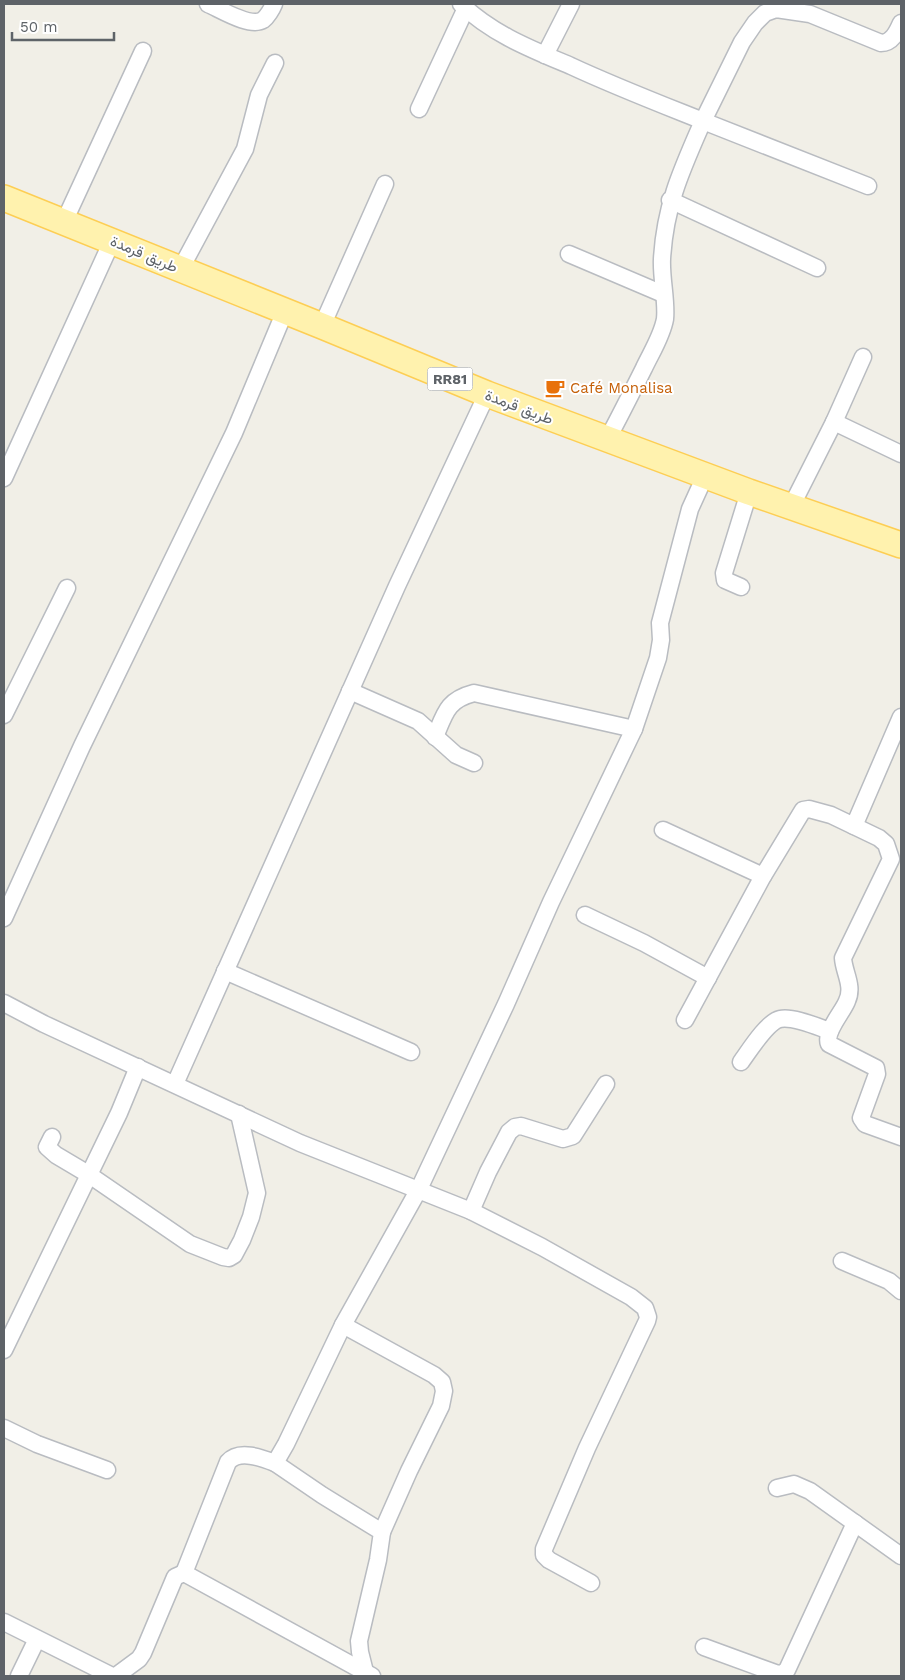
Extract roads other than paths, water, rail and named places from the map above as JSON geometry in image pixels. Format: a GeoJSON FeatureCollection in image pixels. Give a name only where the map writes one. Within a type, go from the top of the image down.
{"type":"FeatureCollection","features":[{"type":"Feature","properties":{"kind":"main road","name":"طريق قرمدة"},"geometry":{"type":"LineString","coordinates":[[4,198],[487,394],[705,476],[901,545]]}},
{"type":"Feature","properties":{"kind":"street"},"geometry":{"type":"LineString","coordinates":[[208,4],[245,21],[254,23],[263,20],[274,4]]}},
{"type":"Feature","properties":{"kind":"street"},"geometry":{"type":"LineString","coordinates":[[545,55],[571,4]]}},
{"type":"Feature","properties":{"kind":"street"},"geometry":{"type":"LineString","coordinates":[[419,109],[463,6],[488,27],[512,41],[625,90],[868,186]]}},
{"type":"Feature","properties":{"kind":"street"},"geometry":{"type":"LineString","coordinates":[[608,440],[655,347],[665,320],[661,273],[662,256],[670,200],[679,174],[742,42],[755,23],[765,13],[776,9],[810,14],[881,44],[892,39],[901,22]]}},
{"type":"Feature","properties":{"kind":"street"},"geometry":{"type":"LineString","coordinates":[[64,222],[143,51]]}},
{"type":"Feature","properties":{"kind":"street"},"geometry":{"type":"LineString","coordinates":[[180,270],[245,149],[259,95],[275,63]]}},
{"type":"Feature","properties":{"kind":"street"},"geometry":{"type":"LineString","coordinates":[[322,326],[385,184]]}},
{"type":"Feature","properties":{"kind":"street"},"geometry":{"type":"LineString","coordinates":[[670,200],[817,268]]}},
{"type":"Feature","properties":{"kind":"street"},"geometry":{"type":"LineString","coordinates":[[4,478],[112,241]]}},
{"type":"Feature","properties":{"kind":"street"},"geometry":{"type":"LineString","coordinates":[[569,254],[663,294]]}},
{"type":"Feature","properties":{"kind":"street"},"geometry":{"type":"LineString","coordinates":[[4,918],[82,746],[234,432],[285,311]]}},
{"type":"Feature","properties":{"kind":"street"},"geometry":{"type":"LineString","coordinates":[[791,507],[834,422],[863,358]]}},
{"type":"Feature","properties":{"kind":"street"},"geometry":{"type":"LineString","coordinates":[[175,1084],[350,691],[487,394]]}},
{"type":"Feature","properties":{"kind":"street"},"geometry":{"type":"LineString","coordinates":[[834,422],[901,454]]}},
{"type":"Feature","properties":{"kind":"street"},"geometry":{"type":"LineString","coordinates":[[275,1463],[286,1444],[343,1324],[419,1189],[506,1004],[551,902],[634,729],[658,658],[661,640],[660,623],[690,509],[705,476]]}},
{"type":"Feature","properties":{"kind":"street"},"geometry":{"type":"LineString","coordinates":[[741,587],[725,580],[724,573],[749,492]]}},
{"type":"Feature","properties":{"kind":"street"},"geometry":{"type":"LineString","coordinates":[[4,715],[67,588]]}},
{"type":"Feature","properties":{"kind":"street"},"geometry":{"type":"LineString","coordinates":[[350,691],[409,716],[426,727],[456,755],[474,764]]}},
{"type":"Feature","properties":{"kind":"street"},"geometry":{"type":"LineString","coordinates":[[436,737],[448,707],[460,697],[474,693],[634,729]]}},
{"type":"Feature","properties":{"kind":"street"},"geometry":{"type":"LineString","coordinates":[[854,826],[901,717]]}},
{"type":"Feature","properties":{"kind":"street"},"geometry":{"type":"LineString","coordinates":[[685,1020],[763,876],[803,810],[809,808],[817,810],[879,838],[886,844],[891,859],[843,958],[850,993],[828,1037],[829,1044],[876,1068],[877,1074],[861,1118],[862,1122],[901,1137]]}},
{"type":"Feature","properties":{"kind":"street"},"geometry":{"type":"LineString","coordinates":[[663,830],[763,876]]}},
{"type":"Feature","properties":{"kind":"street"},"geometry":{"type":"LineString","coordinates":[[585,915],[644,943],[708,978]]}},
{"type":"Feature","properties":{"kind":"street"},"geometry":{"type":"LineString","coordinates":[[224,971],[411,1052]]}},
{"type":"Feature","properties":{"kind":"street"},"geometry":{"type":"LineString","coordinates":[[4,1003],[44,1024],[300,1143],[472,1211],[542,1247],[642,1305],[647,1312],[647,1321],[587,1448],[544,1549],[544,1555],[549,1560],[591,1583]]}},
{"type":"Feature","properties":{"kind":"street"},"geometry":{"type":"LineString","coordinates":[[741,1062],[770,1025],[780,1019],[788,1019],[830,1031]]}},
{"type":"Feature","properties":{"kind":"street"},"geometry":{"type":"LineString","coordinates":[[5,1343],[119,1113],[138,1067]]}},
{"type":"Feature","properties":{"kind":"street"},"geometry":{"type":"LineString","coordinates":[[472,1211],[488,1172],[509,1132],[514,1127],[521,1126],[563,1139],[573,1136],[606,1084]]}},
{"type":"Feature","properties":{"kind":"street"},"geometry":{"type":"LineString","coordinates":[[52,1137],[47,1148],[56,1155],[88,1174],[190,1244],[223,1258],[229,1258],[234,1255],[242,1240],[251,1217],[257,1193],[239,1114]]}},
{"type":"Feature","properties":{"kind":"street"},"geometry":{"type":"LineString","coordinates":[[842,1261],[889,1281],[901,1291]]}},
{"type":"Feature","properties":{"kind":"street"},"geometry":{"type":"LineString","coordinates":[[343,1324],[434,1375],[442,1382],[444,1391],[441,1406],[382,1532],[378,1560],[359,1641],[360,1652],[369,1674]]}},
{"type":"Feature","properties":{"kind":"street"},"geometry":{"type":"LineString","coordinates":[[4,1428],[37,1444],[107,1470]]}},
{"type":"Feature","properties":{"kind":"street"},"geometry":{"type":"LineString","coordinates":[[116,1676],[139,1659],[175,1578],[184,1573],[231,1458],[246,1455],[275,1463],[382,1532]]}},
{"type":"Feature","properties":{"kind":"street"},"geometry":{"type":"LineString","coordinates":[[777,1488],[787,1484],[803,1487],[901,1556]]}},
{"type":"Feature","properties":{"kind":"street"},"geometry":{"type":"LineString","coordinates":[[704,1647],[778,1674],[787,1670],[855,1524]]}},
{"type":"Feature","properties":{"kind":"street"},"geometry":{"type":"LineString","coordinates":[[184,1573],[369,1674]]}},
{"type":"Feature","properties":{"kind":"street"},"geometry":{"type":"LineString","coordinates":[[4,1622],[112,1676]]}},
{"type":"Feature","properties":{"kind":"street"},"geometry":{"type":"LineString","coordinates":[[20,1676],[36,1639]]}},
{"type":"Feature","properties":{"kind":"place","name":"Café Monalisa"},"geometry":{"type":"Point","coordinates":[555,388]}}]}
